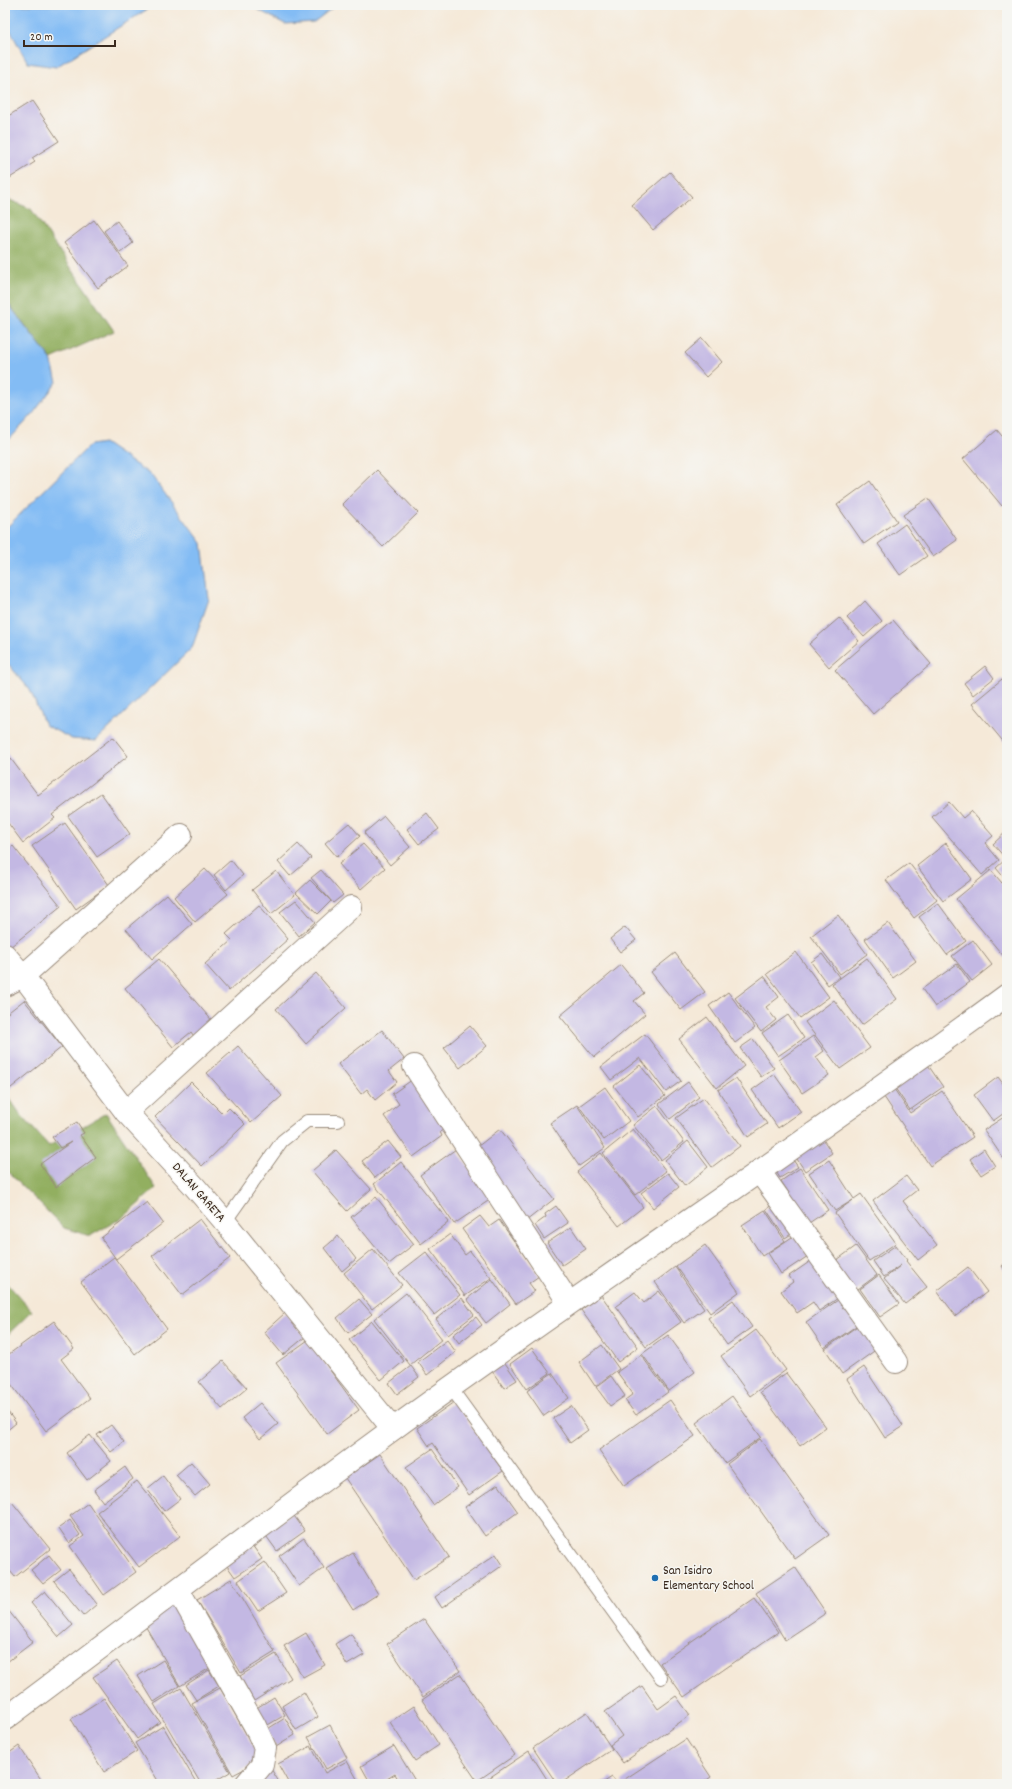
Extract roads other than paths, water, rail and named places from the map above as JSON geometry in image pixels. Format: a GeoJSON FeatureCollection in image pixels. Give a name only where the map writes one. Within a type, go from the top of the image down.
{"type":"FeatureCollection","features":[{"type":"Feature","properties":{"kind":"street"},"geometry":{"type":"LineString","coordinates":[[14,980],[181,835]]}},
{"type":"Feature","properties":{"kind":"street"},"geometry":{"type":"LineString","coordinates":[[126,1112],[351,906]]}},
{"type":"Feature","properties":{"kind":"street","name":"DALAN GARETA"},"geometry":{"type":"LineString","coordinates":[[5,955],[14,980],[126,1112],[225,1222],[393,1429]]}},
{"type":"Feature","properties":{"kind":"street"},"geometry":{"type":"LineString","coordinates":[[5,1719],[393,1429],[569,1303],[923,1057],[1007,996]]}},
{"type":"Feature","properties":{"kind":"street"},"geometry":{"type":"LineString","coordinates":[[414,1066],[569,1303]]}},
{"type":"Feature","properties":{"kind":"street"},"geometry":{"type":"LineString","coordinates":[[759,1171],[896,1362]]}},
{"type":"Feature","properties":{"kind":"street"},"geometry":{"type":"LineString","coordinates":[[178,1590],[255,1726],[265,1748],[262,1765],[246,1784]]}},
{"type":"Feature","properties":{"kind":"lane"},"geometry":{"type":"LineString","coordinates":[[225,1222],[282,1141],[307,1121],[338,1121]]}},
{"type":"Feature","properties":{"kind":"lane"},"geometry":{"type":"LineString","coordinates":[[450,1388],[661,1678]]}},
{"type":"Feature","properties":{"kind":"water"},"geometry":{"type":"Polygon","coordinates":[[[5,5],[154,5],[56,67],[28,63],[5,21],[5,5]]]}},
{"type":"Feature","properties":{"kind":"water"},"geometry":{"type":"Polygon","coordinates":[[[249,5],[336,5],[314,22],[285,24],[249,5]]]}},
{"type":"Feature","properties":{"kind":"water"},"geometry":{"type":"Polygon","coordinates":[[[5,300],[51,359],[57,382],[32,415],[5,444],[5,300]]]}},
{"type":"Feature","properties":{"kind":"water"},"geometry":{"type":"Polygon","coordinates":[[[104,443],[151,475],[202,543],[209,599],[192,648],[96,741],[72,739],[45,725],[30,690],[5,662],[5,529],[90,445],[104,443]]]}},
{"type":"Feature","properties":{"kind":"place","name":"San Isidro Elementary School"},"geometry":{"type":"Point","coordinates":[655,1578]}}]}
